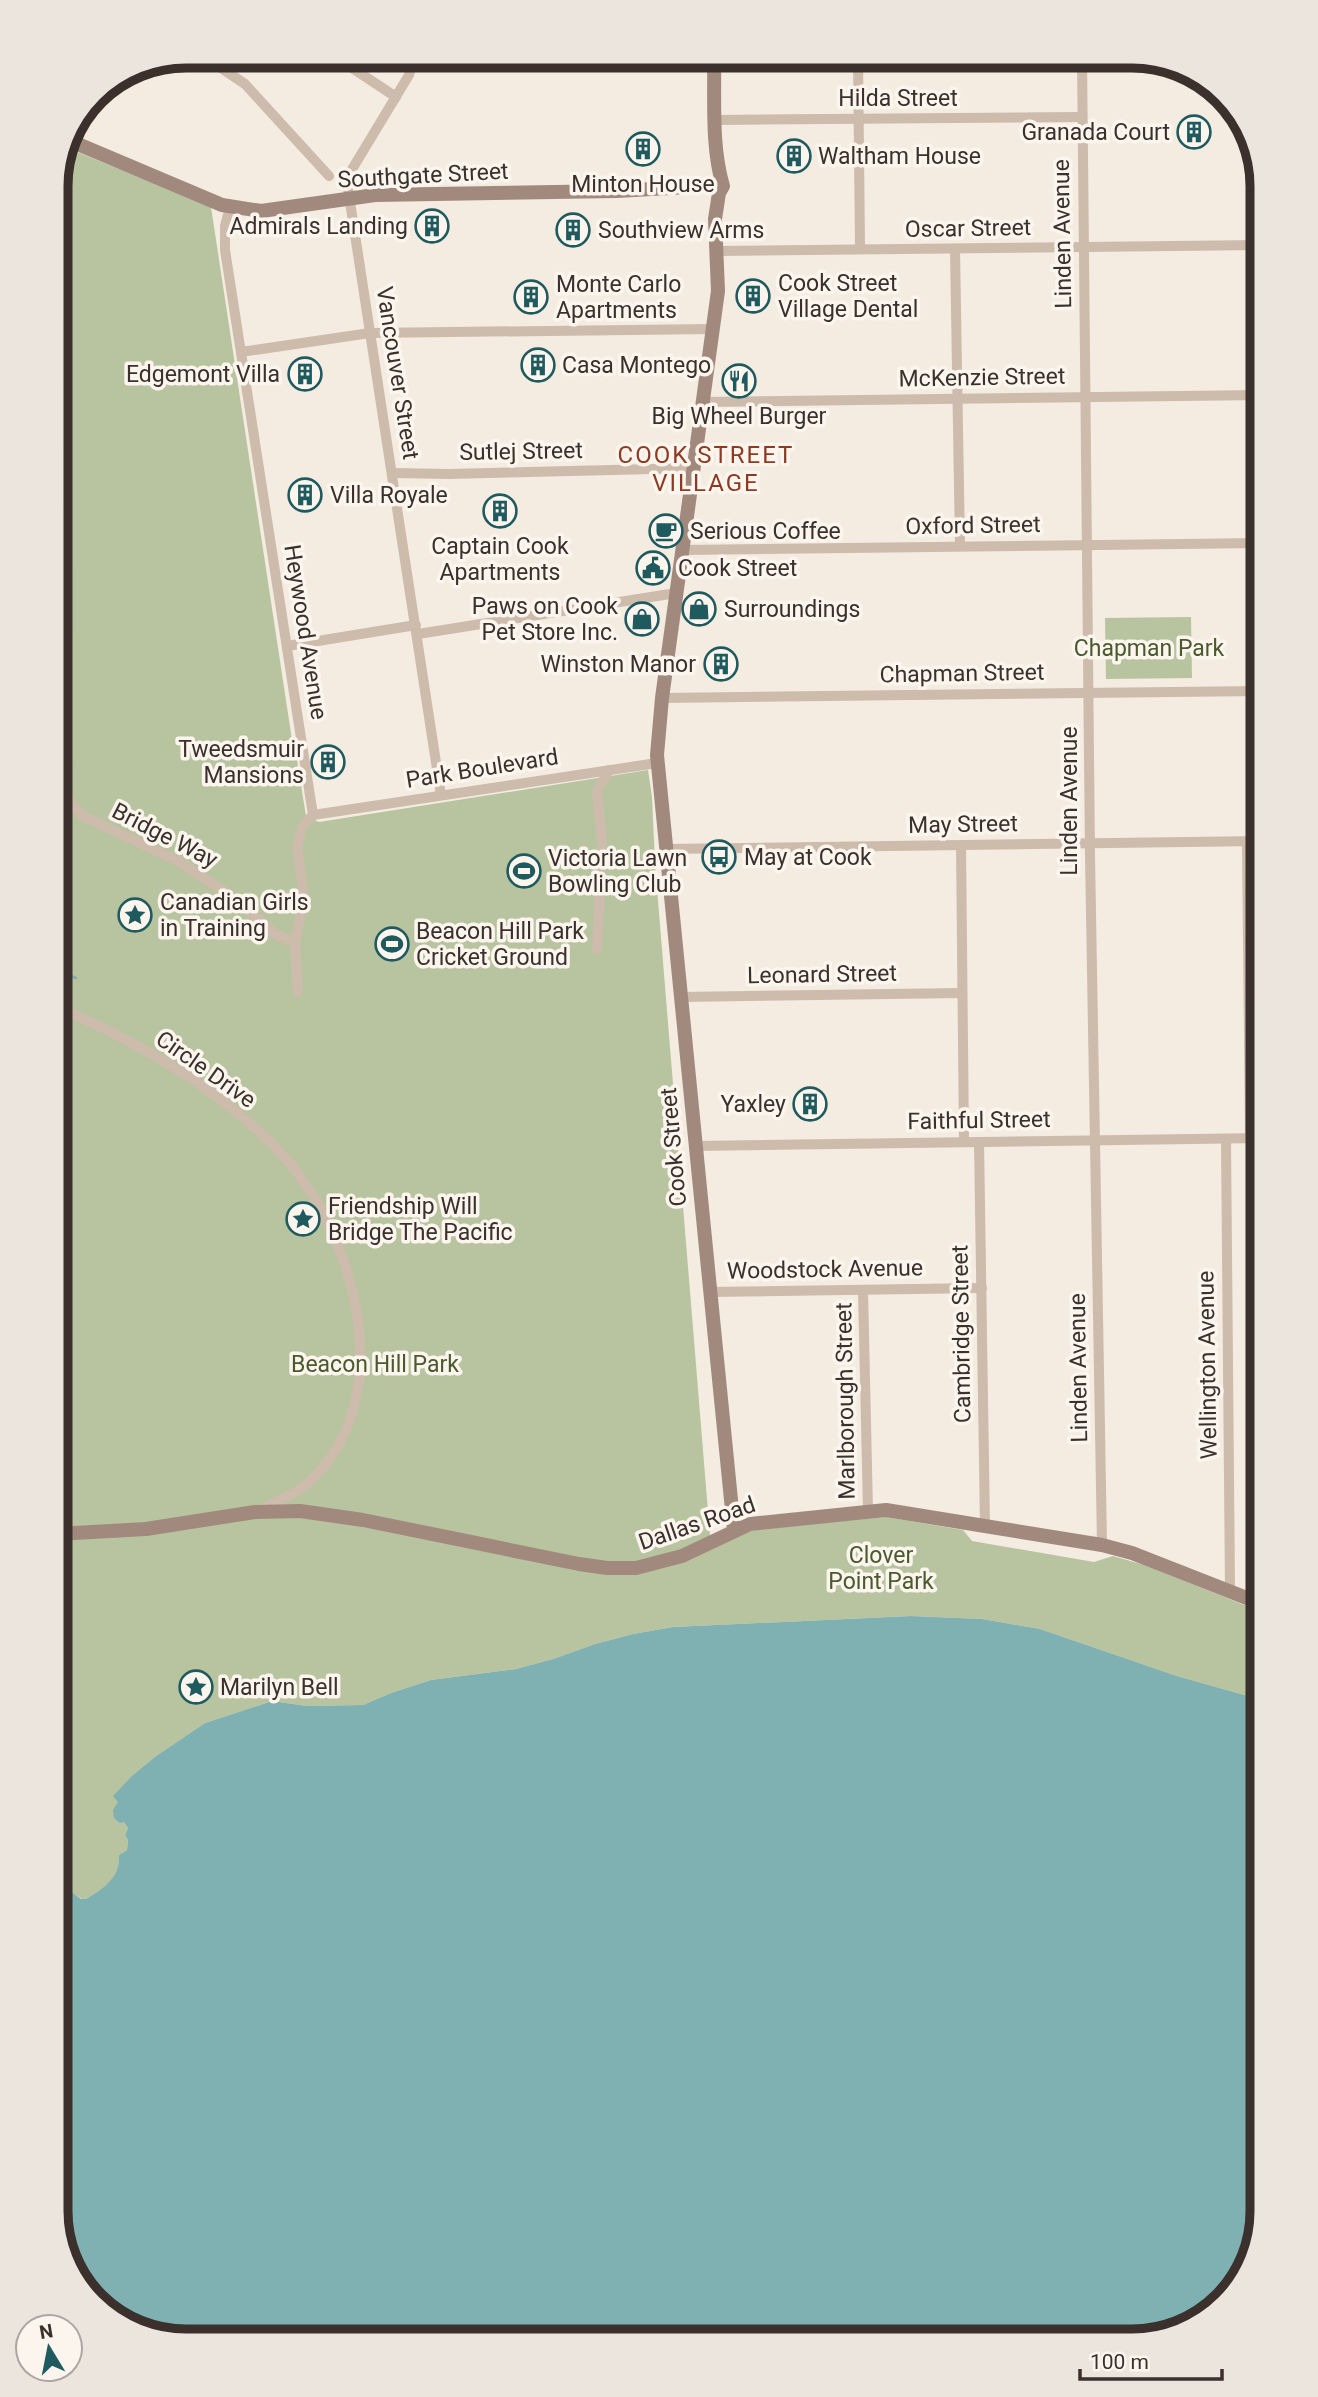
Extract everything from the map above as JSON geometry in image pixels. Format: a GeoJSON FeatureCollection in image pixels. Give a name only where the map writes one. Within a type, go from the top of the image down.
{"type":"FeatureCollection","features":[{"type":"Feature","properties":{"kind":"main road","name":"Cook Street"},"geometry":{"type":"LineString","coordinates":[[714,69],[715,146],[712,185],[718,291],[662,698],[657,763],[734,1530]]}},
{"type":"Feature","properties":{"kind":"main road","name":"Southgate Street"},"geometry":{"type":"LineString","coordinates":[[77,143],[230,207],[253,211],[279,211],[375,195],[619,191],[712,185]]}},
{"type":"Feature","properties":{"kind":"main road","name":"Dallas Road"},"geometry":{"type":"LineString","coordinates":[[68,1533],[146,1529],[255,1512],[289,1511],[327,1514],[607,1568],[636,1568],[682,1556],[750,1524],[869,1511],[902,1511],[1101,1545],[1132,1553],[1250,1599]]}},
{"type":"Feature","properties":{"kind":"street"},"geometry":{"type":"LineString","coordinates":[[221,68],[245,84],[330,176]]}},
{"type":"Feature","properties":{"kind":"street"},"geometry":{"type":"LineString","coordinates":[[352,68],[396,97]]}},
{"type":"Feature","properties":{"kind":"street","name":"Vancouver Street"},"geometry":{"type":"LineString","coordinates":[[413,68],[351,171],[349,198],[441,795]]}},
{"type":"Feature","properties":{"kind":"street"},"geometry":{"type":"LineString","coordinates":[[858,69],[860,249]]}},
{"type":"Feature","properties":{"kind":"street","name":"Linden Avenue"},"geometry":{"type":"LineString","coordinates":[[1082,69],[1084,397],[1101,1545]]}},
{"type":"Feature","properties":{"kind":"street","name":"Hilda Street"},"geometry":{"type":"LineString","coordinates":[[715,120],[1082,117]]}},
{"type":"Feature","properties":{"kind":"street","name":"Heywood Avenue"},"geometry":{"type":"LineString","coordinates":[[230,207],[224,242],[313,815]]}},
{"type":"Feature","properties":{"kind":"street","name":"Oscar Street"},"geometry":{"type":"LineString","coordinates":[[716,251],[1250,245]]}},
{"type":"Feature","properties":{"kind":"street"},"geometry":{"type":"LineString","coordinates":[[956,250],[960,545]]}},
{"type":"Feature","properties":{"kind":"street"},"geometry":{"type":"LineString","coordinates":[[241,352],[370,333],[713,330]]}},
{"type":"Feature","properties":{"kind":"street","name":"McKenzie Street"},"geometry":{"type":"LineString","coordinates":[[703,402],[1250,395]]}},
{"type":"Feature","properties":{"kind":"street","name":"Sutlej Street"},"geometry":{"type":"LineString","coordinates":[[392,473],[694,468]]}},
{"type":"Feature","properties":{"kind":"street","name":"Oxford Street"},"geometry":{"type":"LineString","coordinates":[[684,550],[1250,542]]}},
{"type":"Feature","properties":{"kind":"street"},"geometry":{"type":"LineString","coordinates":[[287,646],[676,593]]}},
{"type":"Feature","properties":{"kind":"street","name":"Chapman Street"},"geometry":{"type":"LineString","coordinates":[[662,698],[1250,691]]}},
{"type":"Feature","properties":{"kind":"street","name":"Park Boulevard"},"geometry":{"type":"LineString","coordinates":[[313,815],[657,763]]}},
{"type":"Feature","properties":{"kind":"street"},"geometry":{"type":"LineString","coordinates":[[597,949],[602,842],[597,791],[610,770]]}},
{"type":"Feature","properties":{"kind":"street"},"geometry":{"type":"LineString","coordinates":[[577,775],[597,791]]}},
{"type":"Feature","properties":{"kind":"street","name":"Bridge Way"},"geometry":{"type":"LineString","coordinates":[[69,800],[85,817],[178,861],[237,900],[275,934],[295,943]]}},
{"type":"Feature","properties":{"kind":"street"},"geometry":{"type":"LineString","coordinates":[[298,992],[295,943],[303,890],[297,846],[302,827],[313,815]]}},
{"type":"Feature","properties":{"kind":"street"},"geometry":{"type":"LineString","coordinates":[[1247,841],[1250,940]]}},
{"type":"Feature","properties":{"kind":"street","name":"May Street"},"geometry":{"type":"LineString","coordinates":[[665,849],[1247,841]]}},
{"type":"Feature","properties":{"kind":"street"},"geometry":{"type":"LineString","coordinates":[[961,845],[964,1142]]}},
{"type":"Feature","properties":{"kind":"street","name":"Leonard Street"},"geometry":{"type":"LineString","coordinates":[[682,998],[962,993]]}},
{"type":"Feature","properties":{"kind":"street","name":"Circle Drive"},"geometry":{"type":"LineString","coordinates":[[69,1012],[118,1036],[212,1093],[271,1143],[312,1192],[334,1238],[355,1310],[361,1353],[357,1400],[346,1431],[321,1471],[296,1492],[255,1512]]}},
{"type":"Feature","properties":{"kind":"street","name":"Faithful Street"},"geometry":{"type":"LineString","coordinates":[[696,1146],[1250,1138]]}},
{"type":"Feature","properties":{"kind":"street","name":"Wellington Avenue"},"geometry":{"type":"LineString","coordinates":[[1226,1139],[1230,1591]]}},
{"type":"Feature","properties":{"kind":"street","name":"Cambridge Street"},"geometry":{"type":"LineString","coordinates":[[979,1142],[985,1526]]}},
{"type":"Feature","properties":{"kind":"street","name":"Woodstock Avenue"},"geometry":{"type":"LineString","coordinates":[[710,1292],[982,1288]]}},
{"type":"Feature","properties":{"kind":"street","name":"Marlborough Street"},"geometry":{"type":"LineString","coordinates":[[863,1290],[869,1511]]}},
{"type":"Feature","properties":{"kind":"green space","name":"Beacon Hill Park"},"geometry":{"type":"Polygon","coordinates":[[[74,151],[211,207],[292,740],[306,816],[319,822],[648,770],[711,1548],[746,1532],[761,1529],[886,1517],[963,1530],[972,1541],[1094,1562],[1113,1556],[1144,1565],[1250,1607],[1250,1697],[1177,1676],[1040,1629],[982,1619],[911,1616],[673,1627],[595,1644],[516,1669],[431,1680],[363,1705],[307,1706],[272,1701],[205,1723],[134,1774],[116,1808],[128,1828],[125,1835],[128,1840],[127,1850],[119,1855],[117,1870],[110,1882],[86,1899],[69,1891],[69,179],[74,151]]]}},
{"type":"Feature","properties":{"kind":"green space","name":"Chapman Park"},"geometry":{"type":"Polygon","coordinates":[[[1191,617],[1192,678],[1106,679],[1105,618],[1191,617]]]}},
{"type":"Feature","properties":{"kind":"water"},"geometry":{"type":"Polygon","coordinates":[[[911,1616],[982,1619],[1040,1629],[1177,1676],[1250,1697],[1250,2211],[1249,2226],[1238,2263],[1220,2289],[1204,2304],[1177,2320],[1132,2329],[179,2328],[134,2317],[114,2304],[93,2283],[77,2256],[68,2211],[68,1891],[86,1899],[105,1886],[117,1870],[119,1855],[127,1850],[128,1840],[125,1835],[128,1828],[124,1822],[120,1823],[114,1818],[113,1810],[118,1802],[113,1796],[156,1756],[205,1723],[272,1701],[307,1706],[363,1705],[431,1680],[516,1669],[595,1644],[673,1627],[911,1616]]]}},
{"type":"Feature","properties":{"kind":"waterway"},"geometry":{"type":"LineString","coordinates":[[69,975],[76,978]]}},
{"type":"Feature","properties":{"kind":"place","name":"Granada Court"},"geometry":{"type":"Point","coordinates":[1194,132]}},
{"type":"Feature","properties":{"kind":"place","name":"Minton House"},"geometry":{"type":"Point","coordinates":[643,149]}},
{"type":"Feature","properties":{"kind":"place","name":"Waltham House"},"geometry":{"type":"Point","coordinates":[794,156]}},
{"type":"Feature","properties":{"kind":"place","name":"Admirals Landing"},"geometry":{"type":"Point","coordinates":[432,226]}},
{"type":"Feature","properties":{"kind":"place","name":"Southview Arms"},"geometry":{"type":"Point","coordinates":[573,230]}},
{"type":"Feature","properties":{"kind":"place","name":"Cook Street Village Dental"},"geometry":{"type":"Point","coordinates":[753,296]}},
{"type":"Feature","properties":{"kind":"place","name":"Monte Carlo Apartments"},"geometry":{"type":"Point","coordinates":[531,297]}},
{"type":"Feature","properties":{"kind":"place","name":"Casa Montego"},"geometry":{"type":"Point","coordinates":[538,365]}},
{"type":"Feature","properties":{"kind":"place","name":"Edgemont Villa"},"geometry":{"type":"Point","coordinates":[305,374]}},
{"type":"Feature","properties":{"kind":"place","name":"Big Wheel Burger"},"geometry":{"type":"Point","coordinates":[739,381]}},
{"type":"Feature","properties":{"kind":"place","name":"Villa Royale"},"geometry":{"type":"Point","coordinates":[305,495]}},
{"type":"Feature","properties":{"kind":"place","name":"Captain Cook Apartments"},"geometry":{"type":"Point","coordinates":[500,511]}},
{"type":"Feature","properties":{"kind":"place","name":"Serious Coffee"},"geometry":{"type":"Point","coordinates":[666,531]}},
{"type":"Feature","properties":{"kind":"place","name":"Cook Street"},"geometry":{"type":"Point","coordinates":[653,568]}},
{"type":"Feature","properties":{"kind":"place","name":"Surroundings"},"geometry":{"type":"Point","coordinates":[699,609]}},
{"type":"Feature","properties":{"kind":"place","name":"Paws on Cook Pet Store Inc."},"geometry":{"type":"Point","coordinates":[642,619]}},
{"type":"Feature","properties":{"kind":"place","name":"Winston Manor"},"geometry":{"type":"Point","coordinates":[721,664]}},
{"type":"Feature","properties":{"kind":"place","name":"Tweedsmuir Mansions"},"geometry":{"type":"Point","coordinates":[328,762]}},
{"type":"Feature","properties":{"kind":"place","name":"May at Cook"},"geometry":{"type":"Point","coordinates":[719,857]}},
{"type":"Feature","properties":{"kind":"place","name":"Victoria Lawn Bowling Club"},"geometry":{"type":"Point","coordinates":[524,871]}},
{"type":"Feature","properties":{"kind":"place","name":"Canadian Girls in Training"},"geometry":{"type":"Point","coordinates":[135,915]}},
{"type":"Feature","properties":{"kind":"place","name":"Beacon Hill Park Cricket Ground"},"geometry":{"type":"Point","coordinates":[392,944]}},
{"type":"Feature","properties":{"kind":"place","name":"Yaxley"},"geometry":{"type":"Point","coordinates":[810,1104]}},
{"type":"Feature","properties":{"kind":"place","name":"Friendship Will Bridge The Pacific"},"geometry":{"type":"Point","coordinates":[303,1219]}},
{"type":"Feature","properties":{"kind":"place","name":"Marilyn Bell"},"geometry":{"type":"Point","coordinates":[196,1687]}},
{"type":"Feature","properties":{"kind":"district","name":"COOK STREET VILLAGE"},"geometry":{"type":"Point","coordinates":[706,469]}},
{"type":"Feature","properties":{"kind":"park label","name":"Clover Point Park"},"geometry":{"type":"Point","coordinates":[881,1568]}}]}
